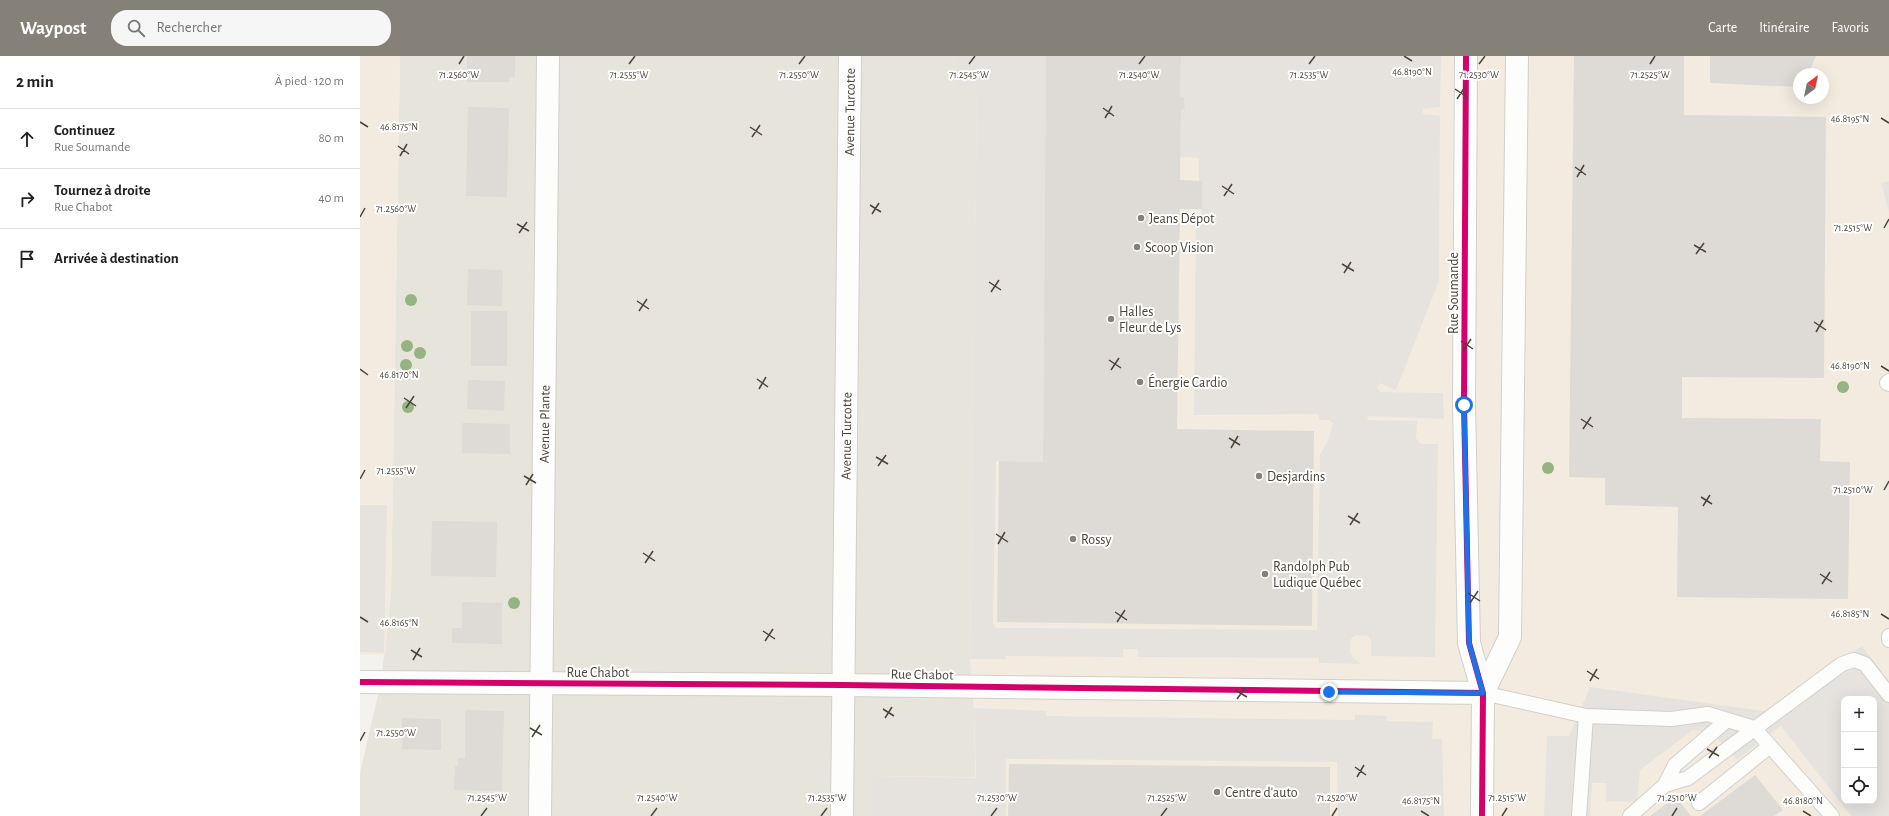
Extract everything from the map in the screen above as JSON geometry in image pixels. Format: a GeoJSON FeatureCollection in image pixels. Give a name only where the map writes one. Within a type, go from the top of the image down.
{"type":"FeatureCollection","features":[{"type":"Feature","properties":{"kind":"street","name":"Avenue Plante"},"geometry":{"type":"LineString","coordinates":[[540,816],[548,56]]}},
{"type":"Feature","properties":{"kind":"street","name":"Avenue Turcotte"},"geometry":{"type":"LineString","coordinates":[[842,816],[850,56]]}},
{"type":"Feature","properties":{"kind":"street","name":"Rue Soumande"},"geometry":{"type":"LineString","coordinates":[[1466,56],[1464,405],[1469,643],[1483,693],[1482,816]]}},
{"type":"Feature","properties":{"kind":"street","name":"Rue Soumande"},"geometry":{"type":"LineString","coordinates":[[1483,693],[1510,637],[1517,56]]}},
{"type":"Feature","properties":{"kind":"street","name":"Rue Chabot"},"geometry":{"type":"LineString","coordinates":[[360,682],[844,685],[1483,693]]}},
{"type":"Feature","properties":{"kind":"lane"},"geometry":{"type":"LineString","coordinates":[[1665,785],[1688,778],[1842,664],[1854,660],[1865,664],[1889,695]]}},
{"type":"Feature","properties":{"kind":"lane"},"geometry":{"type":"LineString","coordinates":[[1483,693],[1586,716],[1671,720],[1708,714],[1754,728],[1832,816]]}},
{"type":"Feature","properties":{"kind":"lane"},"geometry":{"type":"LineString","coordinates":[[1580,816],[1586,716]]}},
{"type":"Feature","properties":{"kind":"lane"},"geometry":{"type":"LineString","coordinates":[[1630,816],[1665,785],[1675,765],[1727,720]]}},
{"type":"Feature","properties":{"kind":"lane"},"geometry":{"type":"LineString","coordinates":[[1699,803],[1770,746]]}},
{"type":"Feature","properties":{"kind":"shaded area"},"geometry":{"type":"Polygon","coordinates":[[[360,56],[400,56],[391,595],[385,655],[360,655],[360,56]]]}},
{"type":"Feature","properties":{"kind":"shaded area"},"geometry":{"type":"Polygon","coordinates":[[[400,56],[991,56],[973,460],[970,659],[974,708],[976,816],[360,816],[360,773],[381,682],[391,595],[400,56]]]}},
{"type":"Feature","properties":{"kind":"shaded area"},"geometry":{"type":"Polygon","coordinates":[[[957,56],[1046,56],[1043,462],[996,461],[993,623],[996,628],[1317,630],[1320,455],[1329,438],[1333,423],[1329,420],[1319,420],[1319,414],[1194,415],[1196,219],[1201,219],[1202,181],[1199,181],[1199,158],[1180,157],[1181,109],[1185,110],[1184,97],[1180,96],[1181,56],[1441,56],[1440,107],[1423,109],[1423,114],[1440,116],[1439,281],[1396,390],[1380,383],[1377,387],[1380,392],[1443,393],[1444,419],[1368,416],[1367,420],[1417,421],[1416,438],[1421,444],[1438,444],[1435,657],[1371,656],[1371,641],[1368,636],[1356,635],[1351,639],[1350,651],[1353,658],[1361,664],[1319,663],[1319,658],[1138,657],[1138,649],[1123,649],[1123,657],[1006,656],[1006,659],[970,659],[977,88],[957,88],[957,56]]]}},
{"type":"Feature","properties":{"kind":"shaded area"},"geometry":{"type":"Polygon","coordinates":[[[981,56],[1889,56],[1889,816],[870,816],[871,776],[976,777],[974,708],[970,659],[977,88],[981,56]]]}},
{"type":"Feature","properties":{"kind":"shaded area"},"geometry":{"type":"Polygon","coordinates":[[[1889,181],[1889,212],[1881,183],[1889,181]]]}},
{"type":"Feature","properties":{"kind":"shaded area"},"geometry":{"type":"Polygon","coordinates":[[[360,505],[387,505],[384,653],[360,652],[360,505]]]}},
{"type":"Feature","properties":{"kind":"shaded area"},"geometry":{"type":"Polygon","coordinates":[[[1862,646],[1889,681],[1889,816],[1851,816],[1842,804],[1877,804],[1877,696],[1841,696],[1841,803],[1781,726],[1737,760],[1713,733],[1693,730],[1640,770],[1637,802],[1606,801],[1606,783],[1592,783],[1590,816],[1544,816],[1547,736],[1569,736],[1590,687],[1771,712],[1862,646]]]}},
{"type":"Feature","properties":{"kind":"shaded area"},"geometry":{"type":"Polygon","coordinates":[[[974,708],[1046,711],[1046,716],[1355,720],[1355,715],[1366,715],[1387,716],[1387,721],[1433,722],[1432,739],[1442,739],[1444,816],[1338,816],[1337,762],[1006,759],[1006,816],[870,816],[871,776],[976,778],[974,708]]]}},
{"type":"Feature","properties":{"kind":"building"},"geometry":{"type":"Polygon","coordinates":[[[467,56],[515,56],[515,77],[509,77],[509,82],[467,82],[467,56]]]}},
{"type":"Feature","properties":{"kind":"building","name":"Halles Fleur de Lys"},"geometry":{"type":"Polygon","coordinates":[[[1046,56],[1181,56],[1180,96],[1184,97],[1185,110],[1181,109],[1180,180],[1202,181],[1202,209],[1180,209],[1177,429],[1314,431],[1312,626],[997,622],[999,461],[1043,462],[1046,56]]]}},
{"type":"Feature","properties":{"kind":"building"},"geometry":{"type":"Polygon","coordinates":[[[1574,56],[1684,56],[1684,115],[1826,117],[1824,378],[1682,377],[1682,418],[1821,419],[1820,461],[1850,462],[1848,599],[1677,597],[1678,507],[1605,505],[1605,478],[1569,477],[1574,56]]]}},
{"type":"Feature","properties":{"kind":"building"},"geometry":{"type":"Polygon","coordinates":[[[1710,56],[1816,56],[1811,68],[1793,68],[1793,87],[1710,83],[1710,56]]]}},
{"type":"Feature","properties":{"kind":"building"},"geometry":{"type":"Polygon","coordinates":[[[468,107],[509,108],[507,197],[466,196],[468,107]]]}},
{"type":"Feature","properties":{"kind":"building"},"geometry":{"type":"Polygon","coordinates":[[[468,269],[503,270],[502,306],[467,305],[468,269]]]}},
{"type":"Feature","properties":{"kind":"building"},"geometry":{"type":"Polygon","coordinates":[[[471,311],[507,311],[507,366],[471,366],[471,311]]]}},
{"type":"Feature","properties":{"kind":"building"},"geometry":{"type":"Polygon","coordinates":[[[468,380],[505,381],[504,411],[467,409],[468,380]]]}},
{"type":"Feature","properties":{"kind":"building"},"geometry":{"type":"Polygon","coordinates":[[[462,423],[510,424],[510,454],[462,453],[462,423]]]}},
{"type":"Feature","properties":{"kind":"building"},"geometry":{"type":"Polygon","coordinates":[[[432,521],[497,522],[496,577],[431,576],[432,521]]]}},
{"type":"Feature","properties":{"kind":"building"},"geometry":{"type":"Polygon","coordinates":[[[462,602],[502,603],[502,644],[452,643],[452,628],[462,628],[462,602]]]}},
{"type":"Feature","properties":{"kind":"building"},"geometry":{"type":"Polygon","coordinates":[[[465,710],[504,711],[502,791],[454,790],[455,766],[458,766],[458,758],[465,758],[465,710]]]}},
{"type":"Feature","properties":{"kind":"building"},"geometry":{"type":"Polygon","coordinates":[[[402,718],[441,719],[441,750],[402,749],[402,718]]]}},
{"type":"Feature","properties":{"kind":"building"},"geometry":{"type":"Polygon","coordinates":[[[1009,764],[1330,767],[1330,816],[1008,816],[1009,764]]]}},
{"type":"Feature","properties":{"kind":"building"},"geometry":{"type":"Polygon","coordinates":[[[1755,775],[1783,810],[1774,816],[1700,816],[1755,775]]]}},
{"type":"Feature","properties":{"kind":"building"},"geometry":{"type":"Polygon","coordinates":[[[1676,797],[1691,816],[1650,816],[1676,797]]]}},
{"type":"Feature","properties":{"kind":"cycle path"},"geometry":{"type":"LineString","coordinates":[[1466,56],[1464,405],[1469,643],[1483,693],[1482,816]]}},
{"type":"Feature","properties":{"kind":"cycle path"},"geometry":{"type":"LineString","coordinates":[[360,682],[844,685],[1483,693]]}},
{"type":"Feature","properties":{"kind":"place","name":"Jeans Dépot"},"geometry":{"type":"Point","coordinates":[1141,218]}},
{"type":"Feature","properties":{"kind":"place","name":"Scoop Vision"},"geometry":{"type":"Point","coordinates":[1137,247]}},
{"type":"Feature","properties":{"kind":"place","name":"Halles Fleur de Lys"},"geometry":{"type":"Point","coordinates":[1111,319]}},
{"type":"Feature","properties":{"kind":"place","name":"Énergie Cardio"},"geometry":{"type":"Point","coordinates":[1140,382]}},
{"type":"Feature","properties":{"kind":"place","name":"Desjardins"},"geometry":{"type":"Point","coordinates":[1259,476]}},
{"type":"Feature","properties":{"kind":"place","name":"Rossy"},"geometry":{"type":"Point","coordinates":[1073,539]}},
{"type":"Feature","properties":{"kind":"place","name":"Randolph Pub Ludique Québec"},"geometry":{"type":"Point","coordinates":[1265,574]}},
{"type":"Feature","properties":{"kind":"place","name":"Centre d'auto"},"geometry":{"type":"Point","coordinates":[1217,792]}},
{"type":"Feature","properties":{"kind":"route"},"geometry":{"type":"LineString","coordinates":[[1329,692],[1483,693],[1469,643],[1464,405]]}}]}
